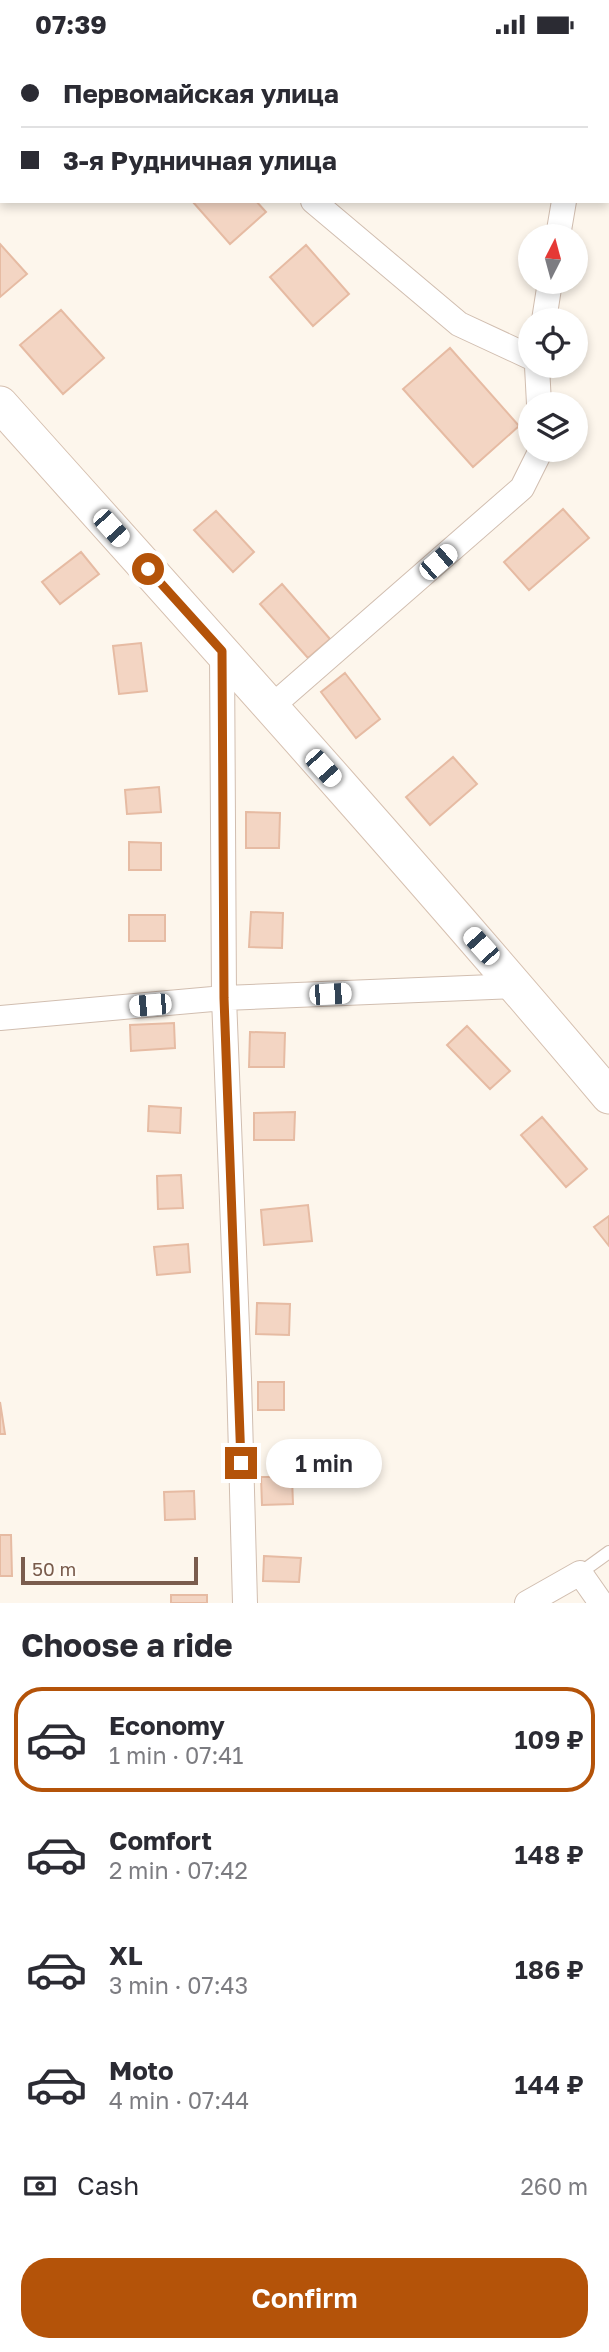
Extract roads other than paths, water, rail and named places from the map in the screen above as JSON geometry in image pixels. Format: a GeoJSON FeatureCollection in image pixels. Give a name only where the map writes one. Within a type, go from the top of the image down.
{"type":"FeatureCollection","features":[{"type":"Feature","properties":{"kind":"main road"},"geometry":{"type":"LineString","coordinates":[[0,404],[222,651],[609,1096]]}},
{"type":"Feature","properties":{"kind":"street"},"geometry":{"type":"LineString","coordinates":[[315,203],[459,324],[518,351]]}},
{"type":"Feature","properties":{"kind":"street"},"geometry":{"type":"LineString","coordinates":[[560,224],[564,203]]}},
{"type":"Feature","properties":{"kind":"street"},"geometry":{"type":"LineString","coordinates":[[270,708],[522,488],[535,462]]}},
{"type":"Feature","properties":{"kind":"street"},"geometry":{"type":"LineString","coordinates":[[222,651],[224,998],[245,1603]]}},
{"type":"Feature","properties":{"kind":"street"},"geometry":{"type":"LineString","coordinates":[[0,1018],[224,998],[516,986]]}},
{"type":"Feature","properties":{"kind":"street"},"geometry":{"type":"LineString","coordinates":[[527,1603],[580,1573],[601,1603]]}},
{"type":"Feature","properties":{"kind":"lane"},"geometry":{"type":"LineString","coordinates":[[580,1573],[609,1552]]}}]}
